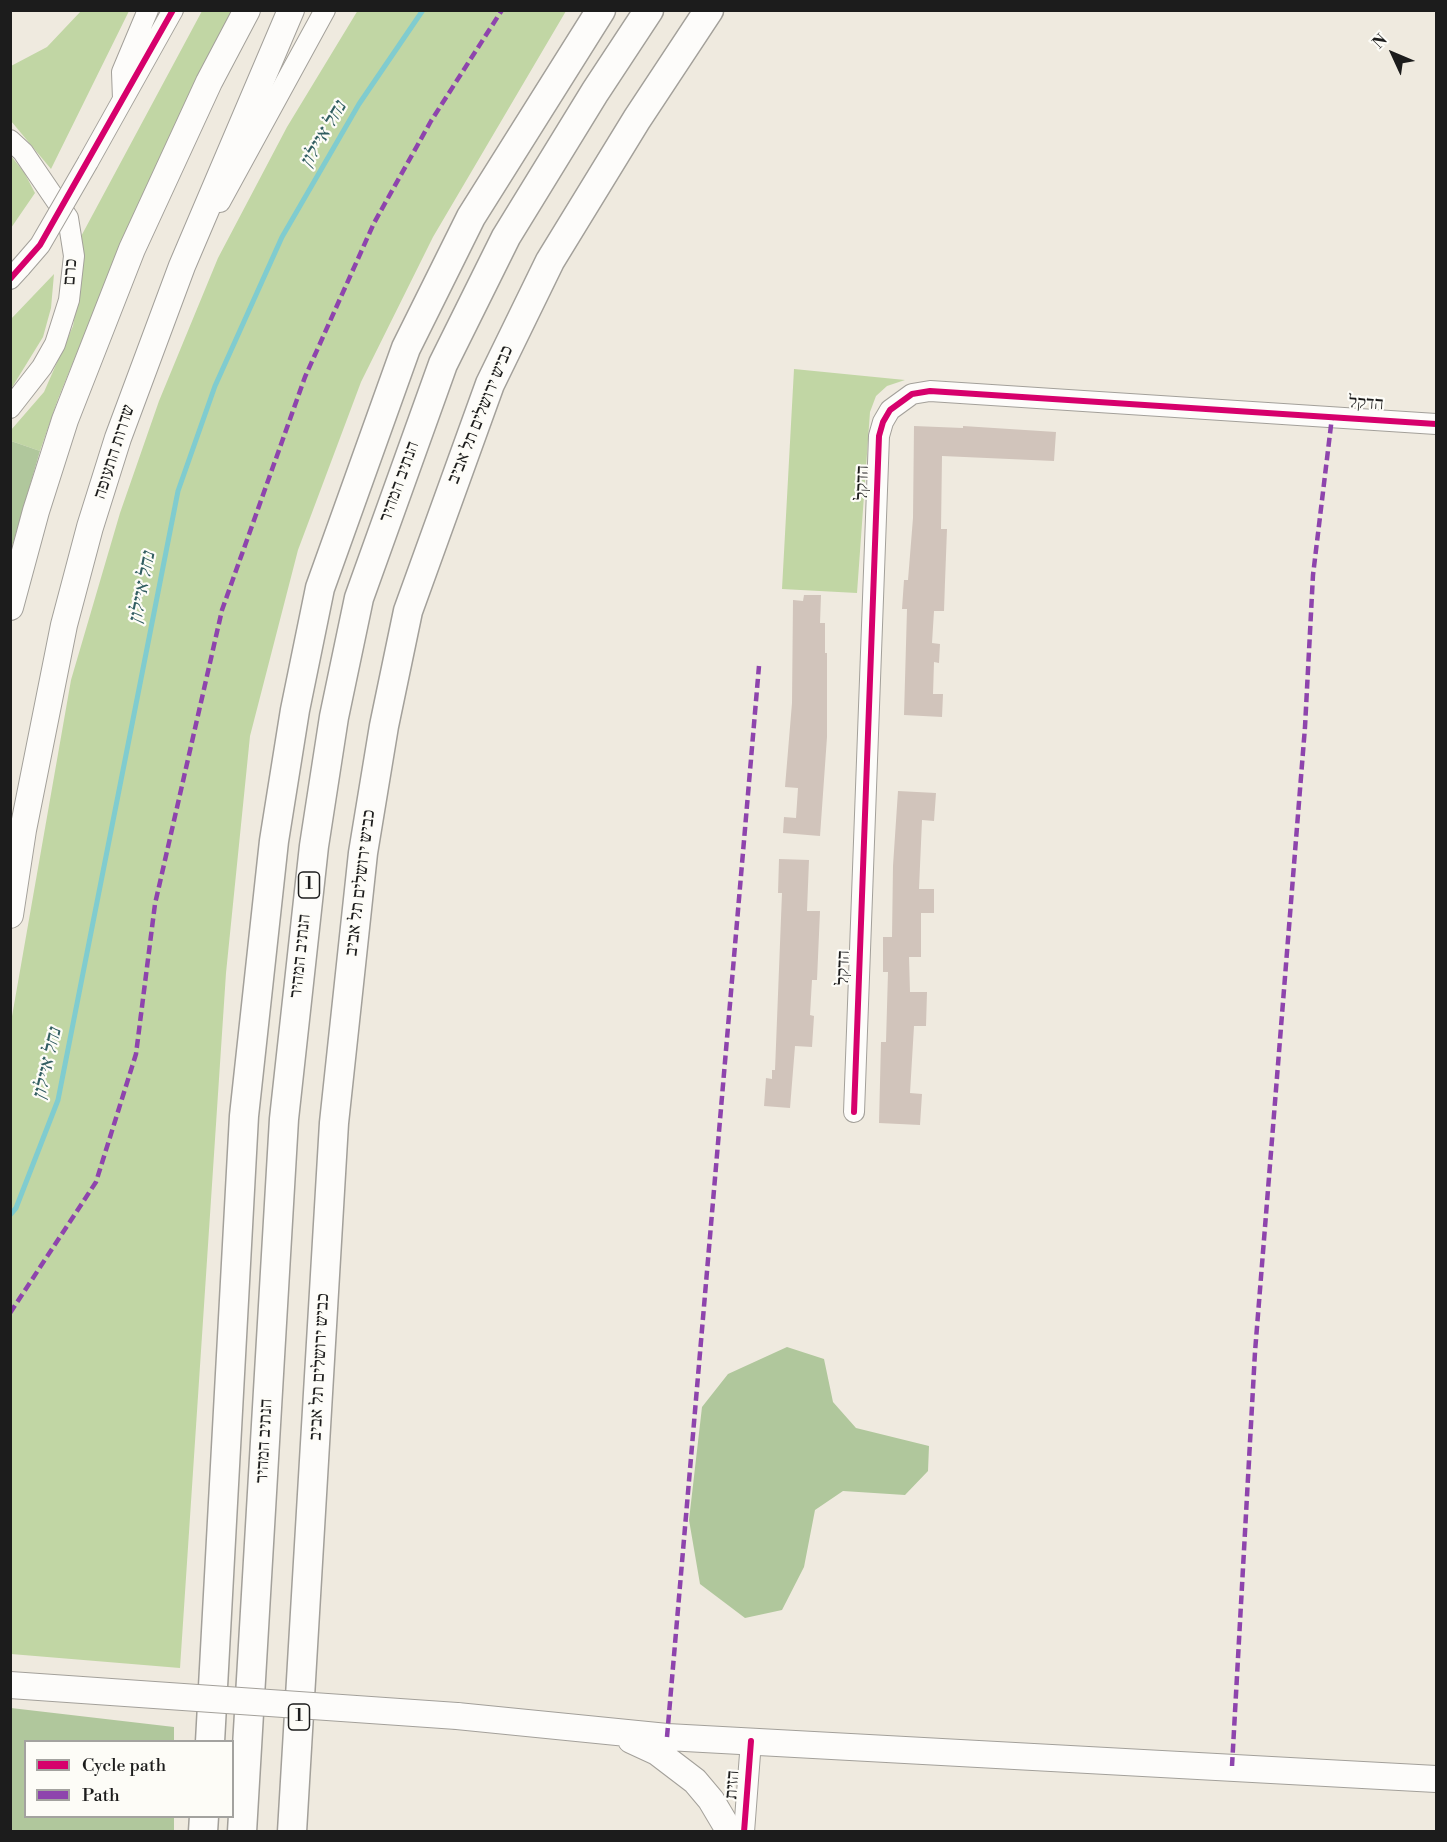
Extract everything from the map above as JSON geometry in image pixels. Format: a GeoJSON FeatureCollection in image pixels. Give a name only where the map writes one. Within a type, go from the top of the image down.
{"type":"FeatureCollection","features":[{"type":"Feature","properties":{"kind":"highway"},"geometry":{"type":"LineString","coordinates":[[210,1740],[244,1116],[274,841],[295,710],[320,588],[406,348],[471,217],[601,10]]}},
{"type":"Feature","properties":{"kind":"highway","name":"הנתיב המהיר"},"geometry":{"type":"LineString","coordinates":[[242,1832],[285,1108],[314,846],[334,717],[359,598],[443,364],[506,237],[595,92],[649,10]]}},
{"type":"Feature","properties":{"kind":"highway","name":"כביש ירושלים תל אביב"},"geometry":{"type":"LineString","coordinates":[[292,1832],[334,1123],[363,853],[384,726],[408,611],[489,384],[550,261],[637,119],[709,10]]}},
{"type":"Feature","properties":{"kind":"main road"},"geometry":{"type":"LineString","coordinates":[[10,607],[36,511],[65,420],[132,249],[209,82],[247,10]]}},
{"type":"Feature","properties":{"kind":"main road","name":"שדרות התעופה"},"geometry":{"type":"LineString","coordinates":[[10,915],[22,830],[69,603],[118,438],[182,266],[291,10]]}},
{"type":"Feature","properties":{"kind":"main road"},"geometry":{"type":"LineString","coordinates":[[10,1685],[457,1716],[667,1737],[1437,1779]]}},
{"type":"Feature","properties":{"kind":"main road"},"geometry":{"type":"LineString","coordinates":[[608,1731],[657,1752],[675,1764],[711,1800],[730,1832]]}},
{"type":"Feature","properties":{"kind":"street"},"geometry":{"type":"LineString","coordinates":[[123,99],[122,72],[148,10]]}},
{"type":"Feature","properties":{"kind":"street"},"geometry":{"type":"LineString","coordinates":[[16,270],[40,245],[148,58],[173,10]]}},
{"type":"Feature","properties":{"kind":"street"},"geometry":{"type":"LineString","coordinates":[[148,58],[171,34],[185,10]]}},
{"type":"Feature","properties":{"kind":"street"},"geometry":{"type":"LineString","coordinates":[[182,266],[236,175],[324,10]]}},
{"type":"Feature","properties":{"kind":"street","name":"כרם"},"geometry":{"type":"LineString","coordinates":[[10,140],[23,152],[68,218],[74,256],[69,300],[55,344],[42,367],[10,408]]}},
{"type":"Feature","properties":{"kind":"street","name":"הדקל"},"geometry":{"type":"LineString","coordinates":[[854,1112],[879,436],[882,422],[890,410],[912,394],[930,391],[1437,424]]}},
{"type":"Feature","properties":{"kind":"street","name":"הזית"},"geometry":{"type":"LineString","coordinates":[[744,1832],[751,1741]]}},
{"type":"Feature","properties":{"kind":"green space"},"geometry":{"type":"Polygon","coordinates":[[[358,10],[566,11],[433,237],[361,382],[298,550],[250,736],[226,973],[180,1668],[11,1654],[11,1022],[71,680],[120,513],[159,401],[218,258],[287,127],[358,10]]]}},
{"type":"Feature","properties":{"kind":"green space"},"geometry":{"type":"Polygon","coordinates":[[[81,11],[129,11],[51,169],[11,121],[11,66],[47,47],[81,11]]]}},
{"type":"Feature","properties":{"kind":"green space"},"geometry":{"type":"Polygon","coordinates":[[[202,11],[233,11],[131,220],[58,399],[40,451],[11,441],[11,430],[44,392],[73,326],[81,281],[78,242],[202,11]]]}},
{"type":"Feature","properties":{"kind":"green space"},"geometry":{"type":"Polygon","coordinates":[[[11,156],[24,172],[35,193],[11,228],[11,156]]]}},
{"type":"Feature","properties":{"kind":"green space"},"geometry":{"type":"Polygon","coordinates":[[[54,274],[51,308],[43,337],[11,389],[11,319],[54,274]]]}},
{"type":"Feature","properties":{"kind":"green space"},"geometry":{"type":"Polygon","coordinates":[[[794,369],[905,380],[887,386],[876,396],[870,412],[857,593],[782,589],[794,369]]]}},
{"type":"Feature","properties":{"kind":"green space"},"geometry":{"type":"Polygon","coordinates":[[[10,441],[40,451],[11,550],[10,441]]]}},
{"type":"Feature","properties":{"kind":"green space"},"geometry":{"type":"Polygon","coordinates":[[[787,1347],[824,1359],[833,1402],[856,1428],[929,1446],[928,1471],[905,1495],[843,1491],[815,1510],[804,1567],[782,1610],[745,1618],[700,1584],[689,1520],[702,1407],[728,1374],[787,1347]]]}},
{"type":"Feature","properties":{"kind":"green space"},"geometry":{"type":"Polygon","coordinates":[[[11,1708],[174,1727],[174,1740],[24,1740],[24,1818],[174,1818],[174,1831],[11,1831],[11,1708]]]}},
{"type":"Feature","properties":{"kind":"building"},"geometry":{"type":"Polygon","coordinates":[[[914,426],[963,428],[963,426],[1056,432],[1054,461],[942,456],[941,529],[947,529],[944,611],[934,611],[932,643],[940,644],[939,663],[934,662],[933,694],[943,694],[942,717],[904,715],[907,609],[902,609],[904,580],[908,580],[913,518],[914,426]]]}},
{"type":"Feature","properties":{"kind":"building"},"geometry":{"type":"Polygon","coordinates":[[[804,595],[821,595],[820,623],[825,623],[825,653],[827,653],[827,737],[820,836],[783,833],[784,817],[796,818],[798,788],[785,787],[792,703],[793,600],[803,601],[804,595]]]}},
{"type":"Feature","properties":{"kind":"building"},"geometry":{"type":"Polygon","coordinates":[[[898,791],[936,793],[934,821],[922,820],[919,889],[934,889],[934,913],[921,913],[921,957],[909,957],[910,992],[927,992],[926,1026],[914,1026],[910,1093],[922,1094],[920,1125],[879,1123],[881,1042],[886,1042],[888,972],[883,972],[883,937],[892,937],[893,866],[898,791]]]}},
{"type":"Feature","properties":{"kind":"building"},"geometry":{"type":"Polygon","coordinates":[[[779,859],[809,860],[807,911],[820,911],[817,980],[812,980],[810,1015],[814,1016],[812,1047],[795,1046],[790,1108],[764,1106],[766,1078],[772,1079],[772,1070],[775,1070],[782,893],[778,893],[779,859]]]}},
{"type":"Feature","properties":{"kind":"waterway","name":"נחל איילון"},"geometry":{"type":"LineString","coordinates":[[10,1215],[16,1208],[58,1100],[178,491],[215,386],[282,237],[359,104],[423,10]]}},
{"type":"Feature","properties":{"kind":"marked path"},"geometry":{"type":"LineString","coordinates":[[10,1313],[96,1182],[136,1054],[155,904],[222,610],[305,377],[374,223],[431,121],[502,10]]}},
{"type":"Feature","properties":{"kind":"marked path"},"geometry":{"type":"LineString","coordinates":[[1232,1766],[1255,1352],[1305,727],[1313,575],[1332,417]]}},
{"type":"Feature","properties":{"kind":"marked path"},"geometry":{"type":"LineString","coordinates":[[667,1737],[759,666]]}},
{"type":"Feature","properties":{"kind":"cycle path"},"geometry":{"type":"LineString","coordinates":[[10,279],[40,245],[173,10]]}},
{"type":"Feature","properties":{"kind":"cycle path"},"geometry":{"type":"LineString","coordinates":[[854,1112],[879,436],[890,410],[912,394],[930,391],[1436,424]]}},
{"type":"Feature","properties":{"kind":"cycle path"},"geometry":{"type":"LineString","coordinates":[[744,1832],[751,1741]]}}]}
